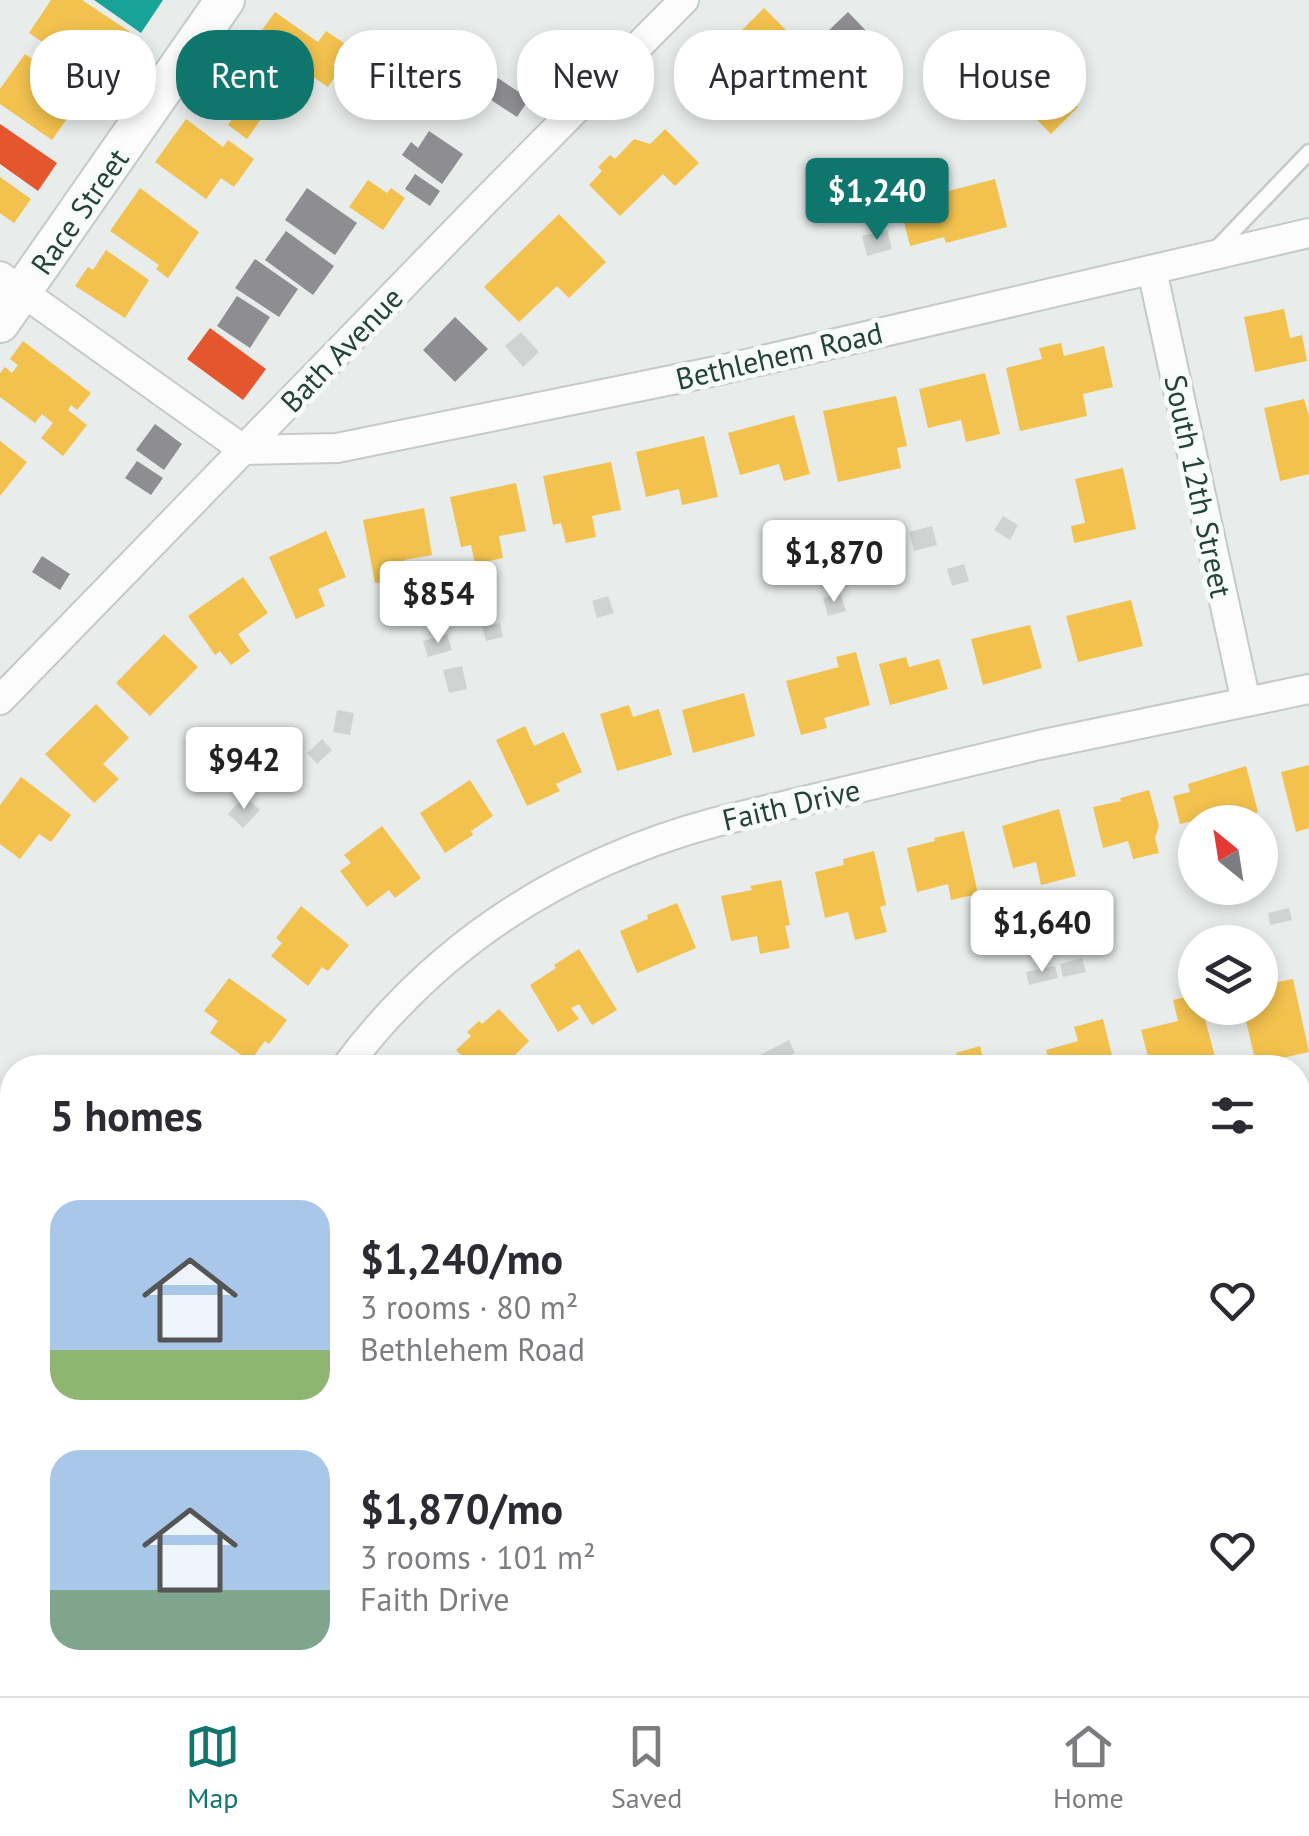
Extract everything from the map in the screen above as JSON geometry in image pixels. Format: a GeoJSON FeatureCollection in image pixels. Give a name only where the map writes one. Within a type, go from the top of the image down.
{"type":"FeatureCollection","features":[{"type":"Feature","properties":{"kind":"main road","name":"Race Street"},"geometry":{"type":"LineString","coordinates":[[0,323],[11,284],[225,0]]}},
{"type":"Feature","properties":{"kind":"street","name":"Bath Avenue"},"geometry":{"type":"LineString","coordinates":[[0,700],[684,0]]}},
{"type":"Feature","properties":{"kind":"street","name":"Bethlehem Road"},"geometry":{"type":"LineString","coordinates":[[244,450],[336,448],[716,371],[1309,233]]}},
{"type":"Feature","properties":{"kind":"street","name":"South 12th Street"},"geometry":{"type":"LineString","coordinates":[[1152,270],[1246,702]]}},
{"type":"Feature","properties":{"kind":"street"},"geometry":{"type":"LineString","coordinates":[[11,284],[244,450]]}},
{"type":"Feature","properties":{"kind":"street","name":"Faith Drive"},"geometry":{"type":"LineString","coordinates":[[355,1055],[390,1012],[489,925],[607,858],[716,822],[1039,745],[1309,688]]}},
{"type":"Feature","properties":{"kind":"lane"},"geometry":{"type":"LineString","coordinates":[[1208,257],[1309,152]]}},
{"type":"Feature","properties":{"kind":"building: Homes"},"geometry":{"type":"Polygon","coordinates":[[[51,0],[82,0],[127,30],[31,30],[51,0]]]}},
{"type":"Feature","properties":{"kind":"building: Homes"},"geometry":{"type":"Polygon","coordinates":[[[764,8],[786,30],[742,30],[764,8]]]}},
{"type":"Feature","properties":{"kind":"building: Homes"},"geometry":{"type":"Polygon","coordinates":[[[275,12],[301,30],[262,30],[275,12]]]}},
{"type":"Feature","properties":{"kind":"building: Homes"},"geometry":{"type":"Polygon","coordinates":[[[326,31],[334,36],[334,78],[328,87],[314,77],[314,39],[318,42],[326,31]]]}},
{"type":"Feature","properties":{"kind":"building: Homes"},"geometry":{"type":"Polygon","coordinates":[[[25,54],[30,58],[30,120],[66,120],[52,140],[0,104],[0,89],[25,54]]]}},
{"type":"Feature","properties":{"kind":"building: Homes"},"geometry":{"type":"Polygon","coordinates":[[[185,120],[223,147],[228,140],[254,159],[234,187],[221,178],[206,199],[155,162],[185,120]]]}},
{"type":"Feature","properties":{"kind":"building: Homes"},"geometry":{"type":"Polygon","coordinates":[[[232,120],[260,120],[247,139],[228,125],[232,120]]]}},
{"type":"Feature","properties":{"kind":"building: Homes"},"geometry":{"type":"Polygon","coordinates":[[[1037,120],[1065,120],[1051,134],[1037,120]]]}},
{"type":"Feature","properties":{"kind":"building: Homes"},"geometry":{"type":"Polygon","coordinates":[[[665,129],[699,163],[675,186],[663,174],[620,216],[589,185],[602,171],[598,167],[610,155],[615,159],[634,139],[650,144],[665,129]]]}},
{"type":"Feature","properties":{"kind":"building: Homes"},"geometry":{"type":"Polygon","coordinates":[[[0,177],[31,199],[14,223],[0,213],[0,177]]]}},
{"type":"Feature","properties":{"kind":"building: Homes"},"geometry":{"type":"Polygon","coordinates":[[[995,179],[1007,227],[946,243],[944,237],[910,246],[901,210],[934,201],[933,195],[995,179]]]}},
{"type":"Feature","properties":{"kind":"building: Homes"},"geometry":{"type":"Polygon","coordinates":[[[368,180],[387,193],[391,188],[405,198],[383,230],[349,207],[368,180]]]}},
{"type":"Feature","properties":{"kind":"building: Homes"},"geometry":{"type":"Polygon","coordinates":[[[140,188],[199,232],[168,278],[156,269],[159,265],[110,231],[140,188]]]}},
{"type":"Feature","properties":{"kind":"building: Homes"},"geometry":{"type":"Polygon","coordinates":[[[559,214],[606,262],[569,298],[557,286],[519,322],[484,287],[559,214]]]}},
{"type":"Feature","properties":{"kind":"building: Homes"},"geometry":{"type":"Polygon","coordinates":[[[106,250],[149,280],[125,318],[75,286],[88,267],[93,270],[106,250]]]}},
{"type":"Feature","properties":{"kind":"building: Homes"},"geometry":{"type":"Polygon","coordinates":[[[1284,309],[1290,338],[1302,335],[1307,361],[1255,372],[1244,317],[1284,309]]]}},
{"type":"Feature","properties":{"kind":"building: Homes"},"geometry":{"type":"Polygon","coordinates":[[[23,341],[91,393],[77,410],[71,405],[68,410],[87,425],[63,456],[41,438],[53,423],[42,414],[35,423],[0,397],[0,373],[5,367],[12,373],[18,365],[10,359],[23,341]]]}},
{"type":"Feature","properties":{"kind":"building: Homes"},"geometry":{"type":"Polygon","coordinates":[[[1061,343],[1064,356],[1104,346],[1113,387],[1083,394],[1087,416],[1020,431],[1006,368],[1042,359],[1039,348],[1061,343]]]}},
{"type":"Feature","properties":{"kind":"building: Homes"},"geometry":{"type":"Polygon","coordinates":[[[985,373],[1000,434],[966,442],[961,420],[928,428],[919,389],[985,373]]]}},
{"type":"Feature","properties":{"kind":"building: Homes"},"geometry":{"type":"Polygon","coordinates":[[[896,396],[907,446],[897,448],[901,468],[838,482],[823,411],[896,396]]]}},
{"type":"Feature","properties":{"kind":"building: Homes"},"geometry":{"type":"Polygon","coordinates":[[[1304,399],[1309,416],[1309,474],[1280,481],[1264,408],[1304,399]]]}},
{"type":"Feature","properties":{"kind":"building: Homes"},"geometry":{"type":"Polygon","coordinates":[[[794,415],[810,474],[784,481],[779,464],[740,475],[728,433],[794,415]]]}},
{"type":"Feature","properties":{"kind":"building: Homes"},"geometry":{"type":"Polygon","coordinates":[[[704,436],[718,497],[682,505],[679,489],[646,497],[636,452],[704,436]]]}},
{"type":"Feature","properties":{"kind":"building: Homes"},"geometry":{"type":"Polygon","coordinates":[[[0,441],[27,462],[0,496],[0,441]]]}},
{"type":"Feature","properties":{"kind":"building: Homes"},"geometry":{"type":"Polygon","coordinates":[[[611,462],[621,510],[592,516],[596,537],[566,543],[561,523],[553,525],[543,476],[611,462]]]}},
{"type":"Feature","properties":{"kind":"building: Homes"},"geometry":{"type":"Polygon","coordinates":[[[1123,468],[1136,529],[1074,543],[1071,526],[1085,523],[1075,479],[1123,468]]]}},
{"type":"Feature","properties":{"kind":"building: Homes"},"geometry":{"type":"Polygon","coordinates":[[[516,483],[526,531],[499,536],[503,558],[475,564],[471,545],[461,547],[450,497],[516,483]]]}},
{"type":"Feature","properties":{"kind":"building: Homes"},"geometry":{"type":"Polygon","coordinates":[[[424,508],[432,555],[404,560],[407,578],[375,583],[363,520],[424,508]]]}},
{"type":"Feature","properties":{"kind":"building: Homes"},"geometry":{"type":"Polygon","coordinates":[[[326,531],[346,577],[318,589],[325,606],[296,619],[269,557],[326,531]]]}},
{"type":"Feature","properties":{"kind":"building: Homes"},"geometry":{"type":"Polygon","coordinates":[[[243,577],[268,613],[238,634],[250,651],[231,665],[220,651],[215,655],[188,616],[243,577]]]}},
{"type":"Feature","properties":{"kind":"building: Homes"},"geometry":{"type":"Polygon","coordinates":[[[1131,600],[1143,646],[1078,662],[1066,616],[1131,600]]]}},
{"type":"Feature","properties":{"kind":"building: Homes"},"geometry":{"type":"Polygon","coordinates":[[[1030,625],[1042,668],[983,685],[971,639],[1030,625]]]}},
{"type":"Feature","properties":{"kind":"building: Homes"},"geometry":{"type":"Polygon","coordinates":[[[164,634],[198,667],[150,716],[116,683],[164,634]]]}},
{"type":"Feature","properties":{"kind":"building: Homes"},"geometry":{"type":"Polygon","coordinates":[[[856,652],[870,705],[824,718],[827,728],[801,735],[786,681],[839,667],[836,657],[856,652]]]}},
{"type":"Feature","properties":{"kind":"building: Homes"},"geometry":{"type":"Polygon","coordinates":[[[906,657],[909,667],[939,659],[948,689],[890,705],[879,664],[906,657]]]}},
{"type":"Feature","properties":{"kind":"building: Homes"},"geometry":{"type":"Polygon","coordinates":[[[744,693],[755,736],[693,753],[682,710],[744,693]]]}},
{"type":"Feature","properties":{"kind":"building: Homes"},"geometry":{"type":"Polygon","coordinates":[[[96,704],[129,738],[103,764],[119,779],[94,803],[45,754],[96,704]]]}},
{"type":"Feature","properties":{"kind":"building: Homes"},"geometry":{"type":"Polygon","coordinates":[[[629,705],[633,717],[659,709],[672,755],[617,771],[600,714],[629,705]]]}},
{"type":"Feature","properties":{"kind":"building: Homes"},"geometry":{"type":"Polygon","coordinates":[[[525,726],[534,746],[564,732],[582,772],[556,784],[560,791],[527,806],[496,740],[525,726]]]}},
{"type":"Feature","properties":{"kind":"building: Homes"},"geometry":{"type":"Polygon","coordinates":[[[1309,765],[1309,828],[1296,832],[1281,772],[1309,765]]]}},
{"type":"Feature","properties":{"kind":"building: Homes"},"geometry":{"type":"Polygon","coordinates":[[[1246,766],[1256,805],[1178,805],[1178,816],[1173,796],[1190,792],[1188,784],[1246,766]]]}},
{"type":"Feature","properties":{"kind":"building: Homes"},"geometry":{"type":"Polygon","coordinates":[[[21,777],[71,815],[51,842],[39,834],[20,859],[0,844],[0,805],[21,777]]]}},
{"type":"Feature","properties":{"kind":"building: Homes"},"geometry":{"type":"Polygon","coordinates":[[[470,780],[493,816],[445,853],[420,813],[470,780]]]}},
{"type":"Feature","properties":{"kind":"building: Homes"},"geometry":{"type":"Polygon","coordinates":[[[1149,790],[1159,826],[1155,838],[1159,853],[1133,859],[1128,841],[1103,848],[1093,807],[1149,790]]]}},
{"type":"Feature","properties":{"kind":"building: Homes"},"geometry":{"type":"Polygon","coordinates":[[[1059,809],[1076,876],[1041,885],[1036,862],[1013,868],[1002,826],[1059,809]]]}},
{"type":"Feature","properties":{"kind":"building: Homes"},"geometry":{"type":"Polygon","coordinates":[[[382,826],[421,878],[395,898],[389,890],[367,907],[340,871],[351,863],[344,855],[382,826]]]}},
{"type":"Feature","properties":{"kind":"building: Homes"},"geometry":{"type":"Polygon","coordinates":[[[964,831],[978,894],[951,900],[948,884],[917,892],[907,848],[964,831]]]}},
{"type":"Feature","properties":{"kind":"building: Homes"},"geometry":{"type":"Polygon","coordinates":[[[874,851],[886,905],[880,907],[887,932],[855,940],[848,912],[825,918],[815,872],[844,865],[843,859],[874,851]]]}},
{"type":"Feature","properties":{"kind":"building: Homes"},"geometry":{"type":"Polygon","coordinates":[[[781,880],[790,925],[785,926],[790,948],[760,954],[757,936],[731,941],[721,896],[781,880]]]}},
{"type":"Feature","properties":{"kind":"building: Homes"},"geometry":{"type":"Polygon","coordinates":[[[677,903],[696,948],[637,973],[620,931],[677,903]]]}},
{"type":"Feature","properties":{"kind":"building: Homes"},"geometry":{"type":"Polygon","coordinates":[[[301,906],[349,945],[328,971],[322,967],[308,986],[271,956],[282,943],[276,938],[301,906]]]}},
{"type":"Feature","properties":{"kind":"building: Homes"},"geometry":{"type":"Polygon","coordinates":[[[579,949],[617,1010],[592,1025],[579,1004],[571,1008],[579,1019],[558,1032],[530,985],[579,949]]]}},
{"type":"Feature","properties":{"kind":"building: Homes"},"geometry":{"type":"Polygon","coordinates":[[[229,978],[287,1020],[269,1044],[265,1041],[254,1055],[241,1055],[210,1033],[218,1021],[204,1011],[229,978]]]}},
{"type":"Feature","properties":{"kind":"building: Homes"},"geometry":{"type":"Polygon","coordinates":[[[1293,979],[1309,1052],[1254,1055],[1247,1025],[1278,1025],[1278,982],[1293,979]]]}},
{"type":"Feature","properties":{"kind":"building: Homes"},"geometry":{"type":"Polygon","coordinates":[[[499,1009],[529,1041],[515,1055],[461,1055],[456,1050],[471,1036],[467,1032],[479,1021],[482,1024],[499,1009]]]}},
{"type":"Feature","properties":{"kind":"building: Homes"},"geometry":{"type":"Polygon","coordinates":[[[1103,1019],[1112,1055],[1047,1055],[1046,1050],[1078,1041],[1074,1027],[1103,1019]]]}},
{"type":"Feature","properties":{"kind":"building: Homes"},"geometry":{"type":"Polygon","coordinates":[[[1178,1021],[1178,1025],[1207,1025],[1215,1055],[1148,1055],[1141,1030],[1178,1021]]]}},
{"type":"Feature","properties":{"kind":"building: Homes"},"geometry":{"type":"Polygon","coordinates":[[[980,1046],[982,1055],[957,1055],[980,1046]]]}},
{"type":"Feature","properties":{"kind":"building: Shops"},"geometry":{"type":"Polygon","coordinates":[[[0,124],[57,163],[38,191],[0,164],[0,124]]]}},
{"type":"Feature","properties":{"kind":"building: Shops"},"geometry":{"type":"Polygon","coordinates":[[[210,328],[266,369],[243,400],[187,359],[210,328]]]}},
{"type":"Feature","properties":{"kind":"building: Public"},"geometry":{"type":"Polygon","coordinates":[[[94,0],[163,0],[143,30],[137,30],[94,0]]]}},
{"type":"Feature","properties":{"kind":"building: Industry"},"geometry":{"type":"Polygon","coordinates":[[[848,12],[865,30],[829,30],[848,12]]]}},
{"type":"Feature","properties":{"kind":"building: Industry"},"geometry":{"type":"Polygon","coordinates":[[[497,79],[517,91],[517,117],[497,104],[497,79]]]}},
{"type":"Feature","properties":{"kind":"building: Industry"},"geometry":{"type":"Polygon","coordinates":[[[429,131],[463,154],[442,184],[402,155],[411,142],[418,148],[429,131]]]}},
{"type":"Feature","properties":{"kind":"building: Industry"},"geometry":{"type":"Polygon","coordinates":[[[415,174],[440,191],[430,206],[405,189],[415,174]]]}},
{"type":"Feature","properties":{"kind":"building: Industry"},"geometry":{"type":"Polygon","coordinates":[[[307,188],[357,223],[335,255],[285,220],[307,188]]]}},
{"type":"Feature","properties":{"kind":"building: Industry"},"geometry":{"type":"Polygon","coordinates":[[[286,231],[334,266],[313,295],[265,260],[286,231]]]}},
{"type":"Feature","properties":{"kind":"building: Industry"},"geometry":{"type":"Polygon","coordinates":[[[255,259],[298,289],[279,317],[235,288],[255,259]]]}},
{"type":"Feature","properties":{"kind":"building: Industry"},"geometry":{"type":"Polygon","coordinates":[[[237,296],[270,317],[250,348],[217,326],[237,296]]]}},
{"type":"Feature","properties":{"kind":"building: Industry"},"geometry":{"type":"Polygon","coordinates":[[[455,317],[488,349],[455,382],[423,350],[455,317]]]}},
{"type":"Feature","properties":{"kind":"building: Industry"},"geometry":{"type":"Polygon","coordinates":[[[155,424],[182,444],[164,470],[136,450],[155,424]]]}},
{"type":"Feature","properties":{"kind":"building: Industry"},"geometry":{"type":"Polygon","coordinates":[[[137,461],[163,478],[151,495],[125,478],[137,461]]]}},
{"type":"Feature","properties":{"kind":"building: Industry"},"geometry":{"type":"Polygon","coordinates":[[[42,556],[70,574],[60,590],[32,572],[42,556]]]}},
{"type":"Feature","properties":{"kind":"building: Other"},"geometry":{"type":"Polygon","coordinates":[[[887,230],[892,249],[867,256],[862,236],[887,230]]]}},
{"type":"Feature","properties":{"kind":"building: Other"},"geometry":{"type":"Polygon","coordinates":[[[521,332],[539,352],[523,367],[505,346],[521,332]]]}},
{"type":"Feature","properties":{"kind":"building: Other"},"geometry":{"type":"Polygon","coordinates":[[[1003,516],[1018,525],[1010,540],[994,530],[1003,516]]]}},
{"type":"Feature","properties":{"kind":"building: Other"},"geometry":{"type":"Polygon","coordinates":[[[932,526],[937,545],[914,551],[909,532],[932,526]]]}},
{"type":"Feature","properties":{"kind":"building: Other"},"geometry":{"type":"Polygon","coordinates":[[[828,545],[834,563],[812,569],[808,552],[828,545]]]}},
{"type":"Feature","properties":{"kind":"building: Other"},"geometry":{"type":"Polygon","coordinates":[[[895,563],[899,579],[874,584],[870,569],[895,563]]]}},
{"type":"Feature","properties":{"kind":"building: Other"},"geometry":{"type":"Polygon","coordinates":[[[964,564],[969,581],[952,586],[947,569],[964,564]]]}},
{"type":"Feature","properties":{"kind":"building: Other"},"geometry":{"type":"Polygon","coordinates":[[[840,593],[846,611],[828,616],[823,598],[840,593]]]}},
{"type":"Feature","properties":{"kind":"building: Other"},"geometry":{"type":"Polygon","coordinates":[[[608,596],[614,613],[597,618],[592,601],[608,596]]]}},
{"type":"Feature","properties":{"kind":"building: Other"},"geometry":{"type":"Polygon","coordinates":[[[500,623],[503,637],[486,641],[482,627],[500,623]]]}},
{"type":"Feature","properties":{"kind":"building: Other"},"geometry":{"type":"Polygon","coordinates":[[[447,634],[452,650],[428,657],[423,641],[447,634]]]}},
{"type":"Feature","properties":{"kind":"building: Other"},"geometry":{"type":"Polygon","coordinates":[[[462,666],[467,689],[449,693],[443,670],[462,666]]]}},
{"type":"Feature","properties":{"kind":"building: Other"},"geometry":{"type":"Polygon","coordinates":[[[337,710],[354,713],[350,735],[333,732],[337,710]]]}},
{"type":"Feature","properties":{"kind":"building: Other"},"geometry":{"type":"Polygon","coordinates":[[[322,739],[332,750],[317,764],[307,753],[322,739]]]}},
{"type":"Feature","properties":{"kind":"building: Other"},"geometry":{"type":"Polygon","coordinates":[[[244,796],[260,810],[243,828],[228,814],[244,796]]]}},
{"type":"Feature","properties":{"kind":"building: Other"},"geometry":{"type":"Polygon","coordinates":[[[1289,908],[1292,920],[1270,925],[1268,913],[1289,908]]]}},
{"type":"Feature","properties":{"kind":"building: Other"},"geometry":{"type":"Polygon","coordinates":[[[1082,958],[1086,972],[1063,977],[1060,964],[1082,958]]]}},
{"type":"Feature","properties":{"kind":"building: Other"},"geometry":{"type":"Polygon","coordinates":[[[1055,966],[1058,978],[1029,985],[1026,972],[1055,966]]]}},
{"type":"Feature","properties":{"kind":"building: Other"},"geometry":{"type":"Polygon","coordinates":[[[789,1040],[795,1053],[791,1055],[760,1055],[789,1040]]]}}]}
